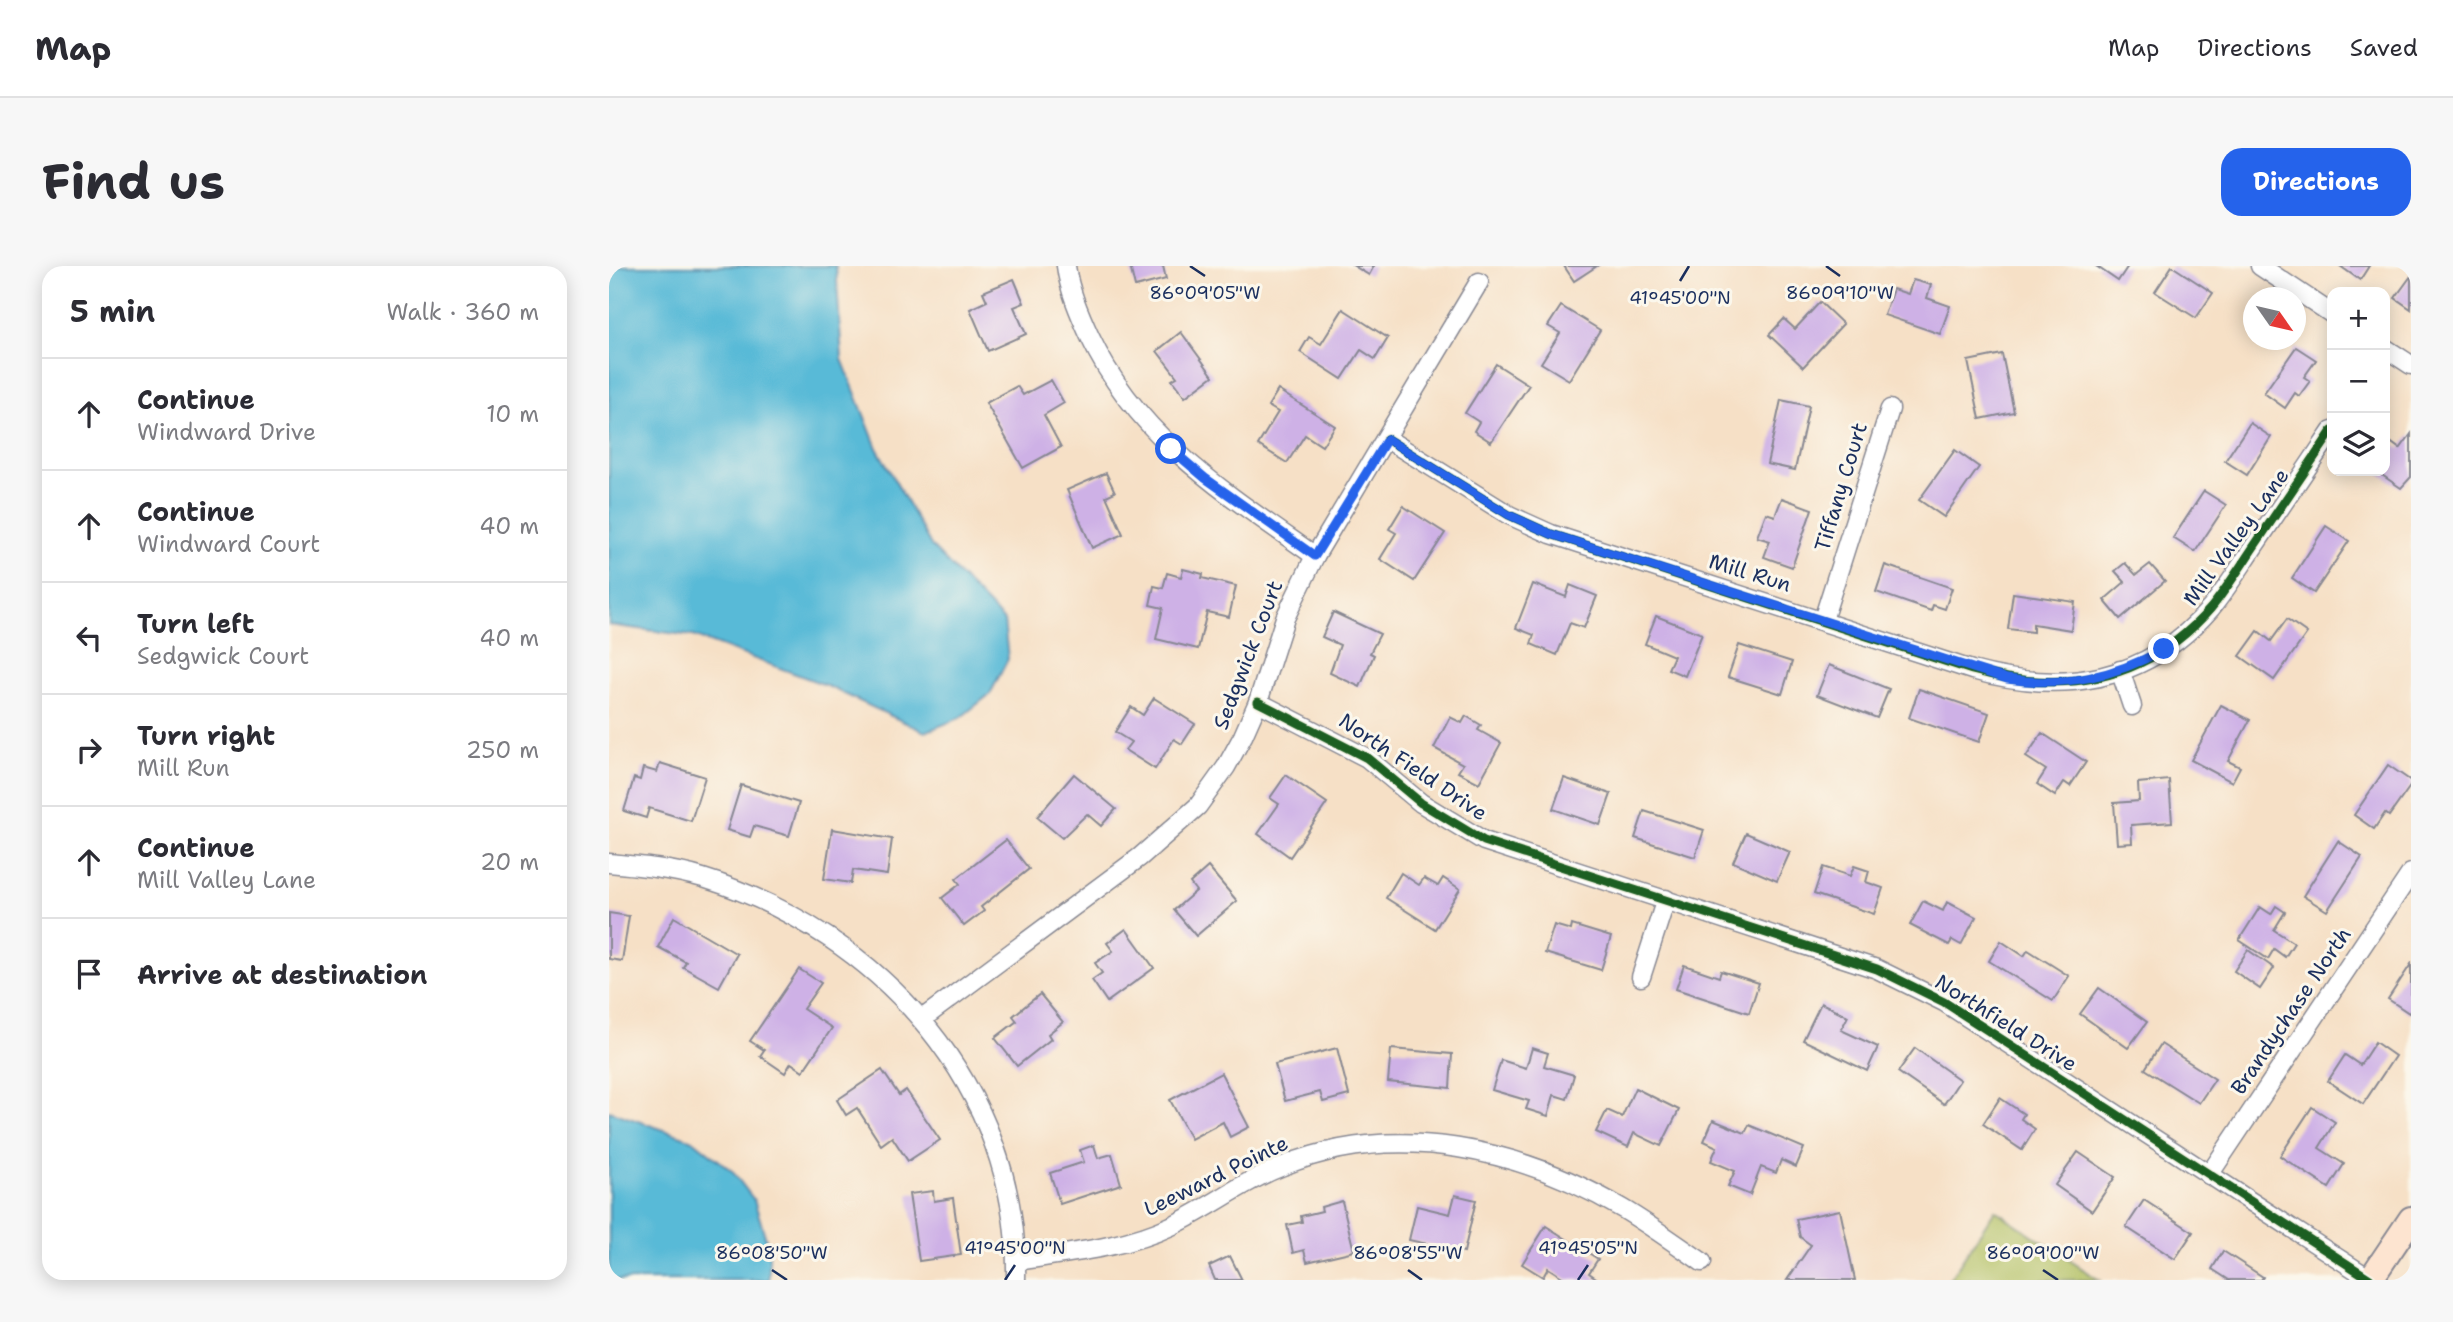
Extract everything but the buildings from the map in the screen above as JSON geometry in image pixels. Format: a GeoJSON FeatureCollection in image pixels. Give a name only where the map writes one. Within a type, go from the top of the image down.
{"type":"FeatureCollection","features":[{"type":"Feature","properties":{"kind":"street"},"geometry":{"type":"LineString","coordinates":[[1066,266],[1081,317],[1099,356],[1122,394],[1171,449],[1205,478],[1315,556]]}},
{"type":"Feature","properties":{"kind":"street"},"geometry":{"type":"LineString","coordinates":[[2260,266],[2327,311]]}},
{"type":"Feature","properties":{"kind":"street","name":"Sedgwick Court"},"geometry":{"type":"LineString","coordinates":[[922,1019],[1169,834],[1198,806],[1226,767],[1258,702],[1285,618],[1315,556],[1479,282]]}},
{"type":"Feature","properties":{"kind":"street"},"geometry":{"type":"LineString","coordinates":[[2390,353],[2411,365]]}},
{"type":"Feature","properties":{"kind":"street","name":"Tiffany Court"},"geometry":{"type":"LineString","coordinates":[[1823,620],[1889,409]]}},
{"type":"Feature","properties":{"kind":"street","name":"Mill Valley Lane"},"geometry":{"type":"LineString","coordinates":[[2120,670],[2164,649],[2191,628],[2211,607],[2327,438]]}},
{"type":"Feature","properties":{"kind":"street","name":"Mill Run"},"geometry":{"type":"LineString","coordinates":[[1387,439],[1509,515],[1551,534],[2007,679],[2038,684],[2072,683],[2120,670]]}},
{"type":"Feature","properties":{"kind":"street"},"geometry":{"type":"LineString","coordinates":[[2120,670],[2132,706]]}},
{"type":"Feature","properties":{"kind":"street","name":"North Field Drive"},"geometry":{"type":"LineString","coordinates":[[1258,702],[1367,758],[1421,803],[1459,828],[1484,841],[1585,874]]}},
{"type":"Feature","properties":{"kind":"street"},"geometry":{"type":"LineString","coordinates":[[609,863],[655,868],[701,878],[742,892],[794,916],[838,941],[885,980],[922,1019],[948,1053],[986,1126],[1011,1209],[1017,1261],[1016,1280]]}},
{"type":"Feature","properties":{"kind":"street","name":"Brandychase North"},"geometry":{"type":"LineString","coordinates":[[2209,1175],[2411,873]]}},
{"type":"Feature","properties":{"kind":"street","name":"Northfield Drive"},"geometry":{"type":"LineString","coordinates":[[1585,874],[1906,981],[1944,1002],[2370,1280]]}},
{"type":"Feature","properties":{"kind":"street"},"geometry":{"type":"LineString","coordinates":[[1641,977],[1666,899]]}},
{"type":"Feature","properties":{"kind":"street","name":"Leeward Pointe"},"geometry":{"type":"LineString","coordinates":[[1017,1261],[1131,1241],[1170,1227],[1282,1166],[1349,1147],[1392,1143],[1471,1149],[1561,1178],[1623,1209],[1702,1262]]}},
{"type":"Feature","properties":{"kind":"street"},"geometry":{"type":"LineString","coordinates":[[2370,1280],[2411,1219]]}},
{"type":"Feature","properties":{"kind":"green space"},"geometry":{"type":"Polygon","coordinates":[[[1995,1210],[2099,1280],[1949,1280],[1995,1210]]]}},
{"type":"Feature","properties":{"kind":"water"},"geometry":{"type":"Polygon","coordinates":[[[609,266],[836,266],[842,359],[877,448],[932,547],[1004,621],[1008,659],[990,694],[960,718],[925,732],[823,684],[693,636],[609,625],[609,266]]]}},
{"type":"Feature","properties":{"kind":"water"},"geometry":{"type":"Polygon","coordinates":[[[609,1111],[693,1140],[732,1171],[754,1200],[769,1249],[769,1280],[609,1280],[609,1111]]]}},
{"type":"Feature","properties":{"kind":"cycle path"},"geometry":{"type":"LineString","coordinates":[[1387,439],[1509,515],[1551,534],[1972,670],[2006,678],[2070,681],[2131,667],[2159,653],[2186,633],[2223,592],[2327,438]]}},
{"type":"Feature","properties":{"kind":"cycle path"},"geometry":{"type":"LineString","coordinates":[[1258,702],[1367,758],[1421,803],[1484,841],[1877,969],[1944,1002],[2370,1279]]}},
{"type":"Feature","properties":{"kind":"route"},"geometry":{"type":"LineString","coordinates":[[1171,449],[1205,478],[1315,556],[1387,439],[1509,515],[1551,534],[1972,670],[2038,684],[2072,683],[2120,670],[2164,649]]}}]}
